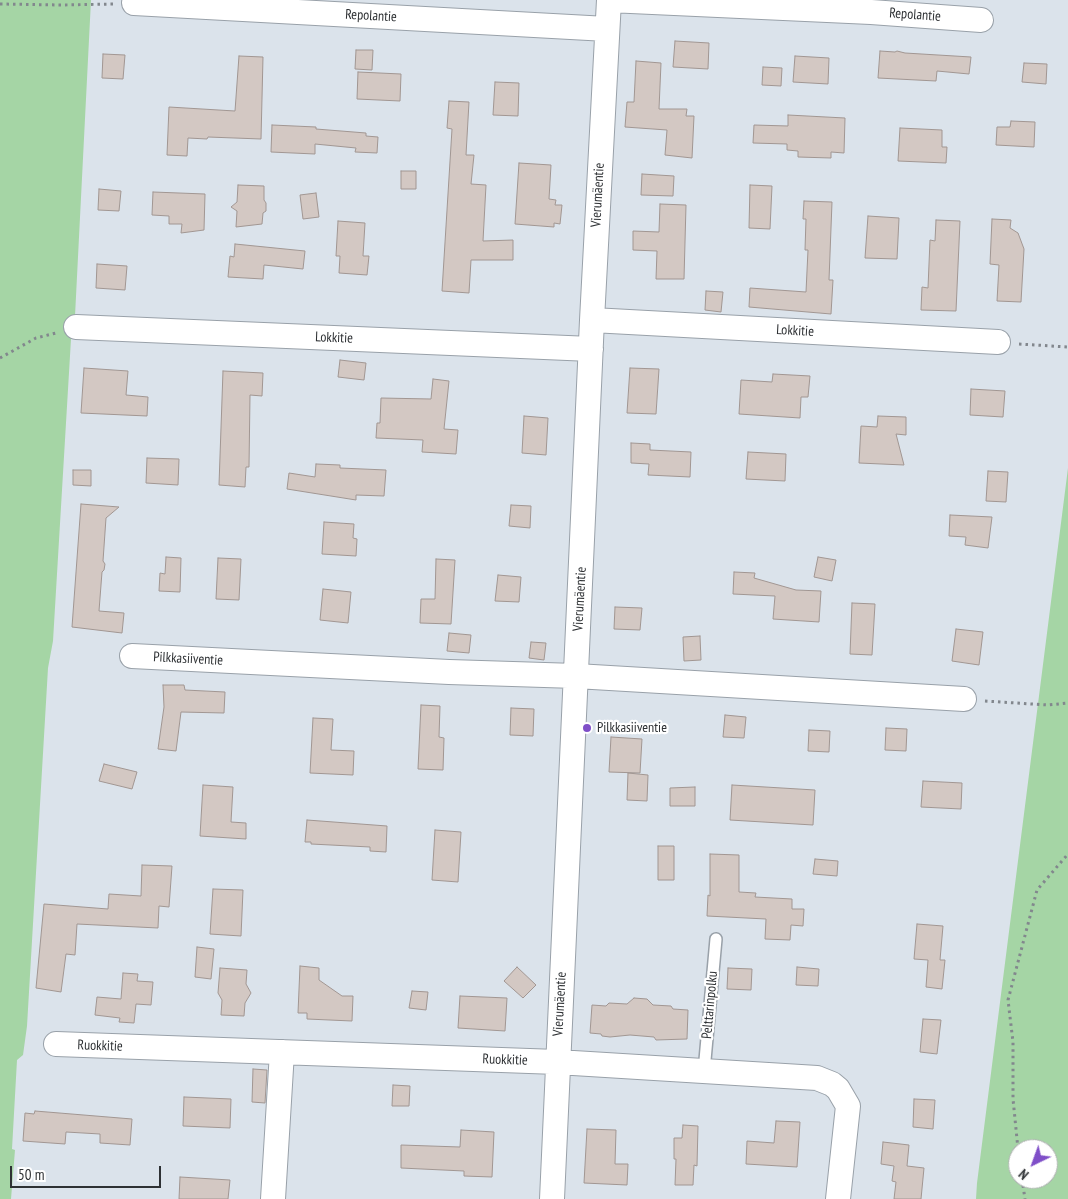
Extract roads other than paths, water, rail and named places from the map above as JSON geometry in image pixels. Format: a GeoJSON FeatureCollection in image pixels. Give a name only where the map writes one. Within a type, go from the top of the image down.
{"type":"FeatureCollection","features":[{"type":"Feature","properties":{"kind":"street","name":"Repolantie"},"geometry":{"type":"LineString","coordinates":[[609,0],[872,6],[981,20]]}},
{"type":"Feature","properties":{"kind":"street","name":"Vierumäentie"},"geometry":{"type":"LineString","coordinates":[[552,1199],[592,320],[609,0]]}},
{"type":"Feature","properties":{"kind":"street","name":"Repolantie"},"geometry":{"type":"LineString","coordinates":[[134,3],[608,28]]}},
{"type":"Feature","properties":{"kind":"street","name":"Lokkitie"},"geometry":{"type":"LineString","coordinates":[[592,320],[998,342]]}},
{"type":"Feature","properties":{"kind":"street","name":"Lokkitie"},"geometry":{"type":"LineString","coordinates":[[76,327],[591,350]]}},
{"type":"Feature","properties":{"kind":"street","name":"Pilkkasiiventie"},"geometry":{"type":"LineString","coordinates":[[132,656],[449,672],[576,676],[964,699]]}},
{"type":"Feature","properties":{"kind":"street","name":"Ruokkitie"},"geometry":{"type":"LineString","coordinates":[[56,1044],[557,1062],[817,1078],[832,1084],[838,1089],[848,1106],[838,1199]]}},
{"type":"Feature","properties":{"kind":"street"},"geometry":{"type":"LineString","coordinates":[[273,1199],[282,1052]]}},
{"type":"Feature","properties":{"kind":"lane","name":"Pelttarinpolku"},"geometry":{"type":"LineString","coordinates":[[704,1072],[716,939]]}},
{"type":"Feature","properties":{"kind":"place","name":"Pilkkasiiventie"},"geometry":{"type":"Point","coordinates":[587,728]}}]}
